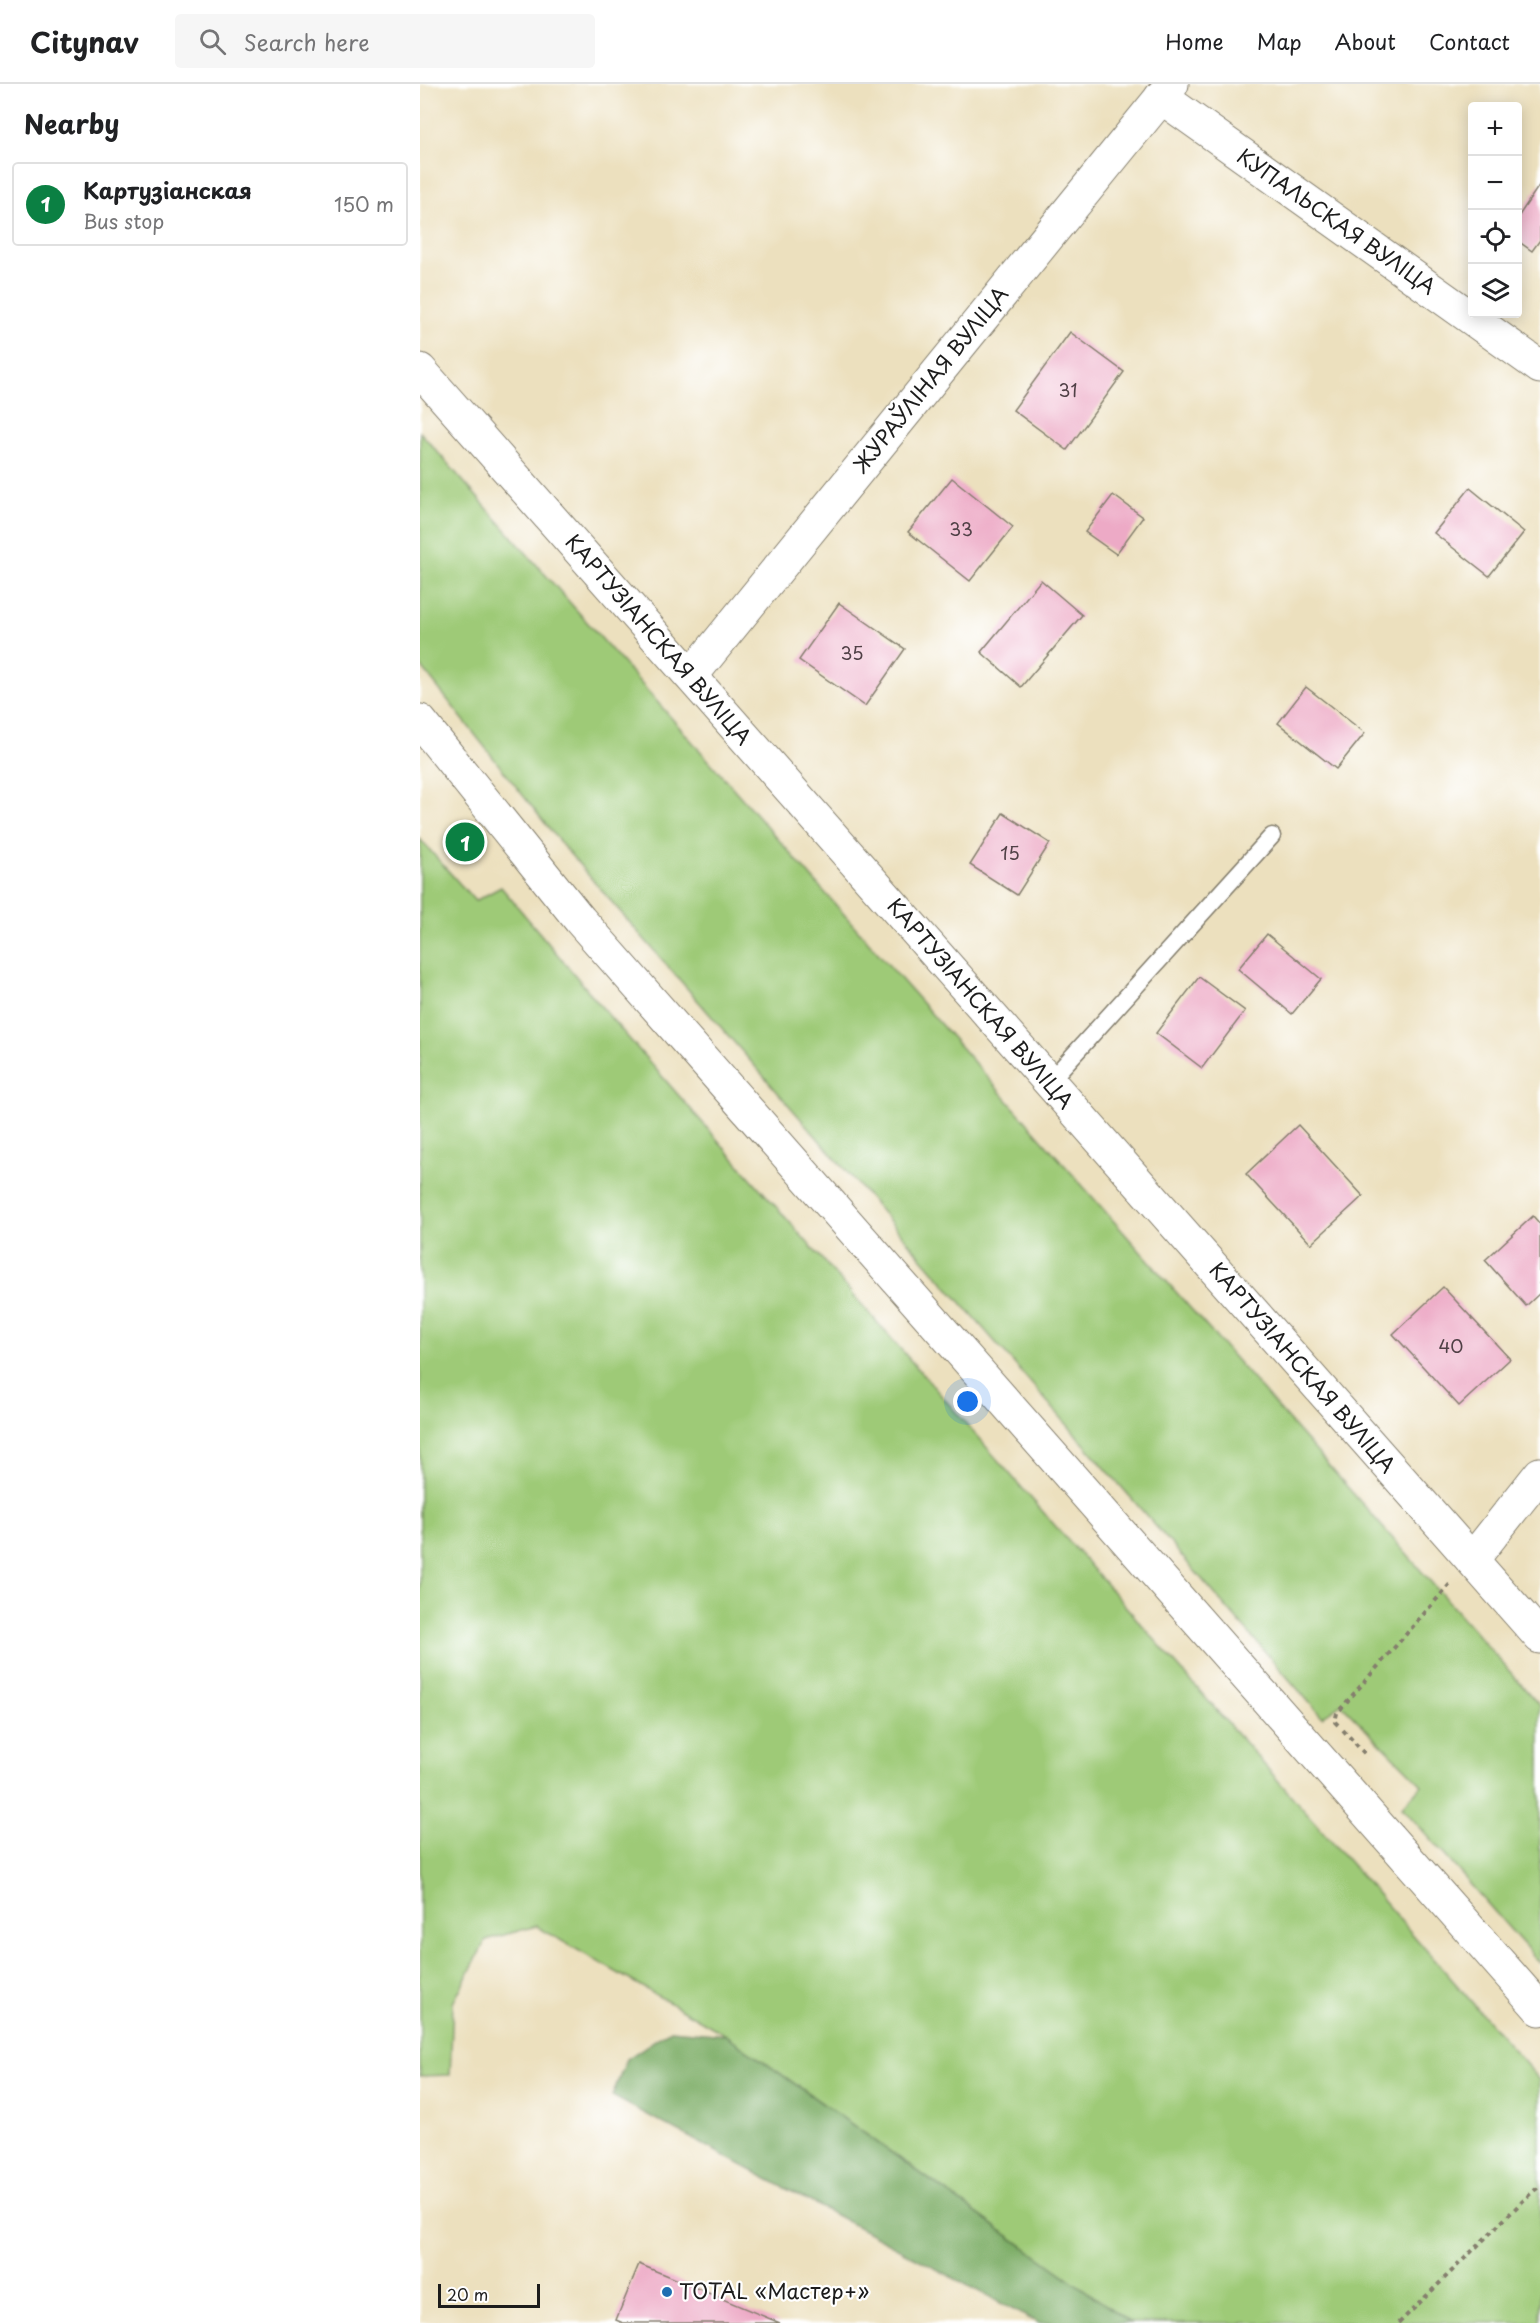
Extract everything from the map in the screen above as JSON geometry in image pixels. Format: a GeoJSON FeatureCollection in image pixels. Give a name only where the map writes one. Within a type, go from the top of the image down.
{"type":"FeatureCollection","features":[{"type":"Feature","properties":{"kind":"street","name":"КУПАЛЬСКАЯ ВУЛІЦА"},"geometry":{"type":"LineString","coordinates":[[1167,91],[1540,367]]}},
{"type":"Feature","properties":{"kind":"street","name":"ЖУРАЎЛІНАЯ ВУЛІЦА"},"geometry":{"type":"LineString","coordinates":[[691,676],[1167,91]]}},
{"type":"Feature","properties":{"kind":"street","name":"КАРТУЗІАНСКАЯ ВУЛІЦА"},"geometry":{"type":"LineString","coordinates":[[420,370],[1540,1637]]}},
{"type":"Feature","properties":{"kind":"street"},"geometry":{"type":"LineString","coordinates":[[420,721],[580,920],[1540,2010]]}},
{"type":"Feature","properties":{"kind":"street"},"geometry":{"type":"LineString","coordinates":[[1472,1560],[1540,1474]]}},
{"type":"Feature","properties":{"kind":"lane"},"geometry":{"type":"LineString","coordinates":[[1049,1082],[1272,836]]}},
{"type":"Feature","properties":{"kind":"path"},"geometry":{"type":"LineString","coordinates":[[1365,1754],[1335,1722],[1337,1713],[1472,1560]]}},
{"type":"Feature","properties":{"kind":"path"},"geometry":{"type":"LineString","coordinates":[[1399,2323],[1540,2186]]}},
{"type":"Feature","properties":{"kind":"green space"},"geometry":{"type":"Polygon","coordinates":[[[420,432],[1540,1706],[1540,1963],[1402,1807],[1422,1785],[1341,1704],[1322,1717],[563,846],[420,665],[420,432]]]}},
{"type":"Feature","properties":{"kind":"green space"},"geometry":{"type":"Polygon","coordinates":[[[420,839],[475,901],[501,887],[611,1018],[1540,2080],[1540,2323],[1131,2323],[726,2035],[536,1926],[486,1940],[453,2003],[450,2075],[420,2076],[420,839]]]}},
{"type":"Feature","properties":{"kind":"green space"},"geometry":{"type":"Polygon","coordinates":[[[670,2030],[726,2035],[1131,2323],[1038,2323],[612,2096],[627,2059],[670,2030]]]}},
{"type":"Feature","properties":{"kind":"building"},"geometry":{"type":"Polygon","coordinates":[[[1540,184],[1540,240],[1532,251],[1522,244],[1522,211],[1540,184]]]}},
{"type":"Feature","properties":{"kind":"building"},"geometry":{"type":"Polygon","coordinates":[[[1070,332],[1124,372],[1067,450],[1013,410],[1070,332]]]}},
{"type":"Feature","properties":{"kind":"building"},"geometry":{"type":"Polygon","coordinates":[[[952,478],[1013,527],[970,581],[908,532],[952,478]]]}},
{"type":"Feature","properties":{"kind":"building"},"geometry":{"type":"Polygon","coordinates":[[[1470,488],[1524,532],[1489,576],[1434,533],[1470,488]]]}},
{"type":"Feature","properties":{"kind":"building"},"geometry":{"type":"Polygon","coordinates":[[[1113,495],[1143,517],[1116,554],[1085,532],[1113,495]]]}},
{"type":"Feature","properties":{"kind":"building"},"geometry":{"type":"Polygon","coordinates":[[[1041,580],[1082,615],[1021,687],[981,652],[1041,580]]]}},
{"type":"Feature","properties":{"kind":"building"},"geometry":{"type":"Polygon","coordinates":[[[839,603],[905,649],[865,706],[799,660],[839,603]]]}},
{"type":"Feature","properties":{"kind":"building"},"geometry":{"type":"Polygon","coordinates":[[[1306,687],[1365,733],[1336,769],[1278,723],[1306,687]]]}},
{"type":"Feature","properties":{"kind":"building"},"geometry":{"type":"Polygon","coordinates":[[[1003,813],[1050,843],[1017,895],[970,865],[1003,813]]]}},
{"type":"Feature","properties":{"kind":"building"},"geometry":{"type":"Polygon","coordinates":[[[1267,934],[1321,979],[1292,1014],[1238,969],[1267,934]]]}},
{"type":"Feature","properties":{"kind":"building"},"geometry":{"type":"Polygon","coordinates":[[[1199,977],[1245,1011],[1202,1068],[1156,1033],[1199,977]]]}},
{"type":"Feature","properties":{"kind":"building"},"geometry":{"type":"Polygon","coordinates":[[[1298,1125],[1363,1196],[1311,1244],[1246,1174],[1298,1125]]]}},
{"type":"Feature","properties":{"kind":"building"},"geometry":{"type":"Polygon","coordinates":[[[1533,1216],[1540,1224],[1540,1293],[1526,1306],[1485,1260],[1533,1216]]]}},
{"type":"Feature","properties":{"kind":"building"},"geometry":{"type":"Polygon","coordinates":[[[1443,1287],[1510,1359],[1459,1406],[1393,1334],[1443,1287]]]}},
{"type":"Feature","properties":{"kind":"building","name":"TOTAL «Мастер+»"},"geometry":{"type":"Polygon","coordinates":[[[639,2264],[780,2323],[623,2323],[616,2320],[639,2264]]]}},
{"type":"Feature","properties":{"kind":"place","name":"Картузіанская"},"geometry":{"type":"Point","coordinates":[465,842]}},
{"type":"Feature","properties":{"kind":"place","name":"TOTAL «Мастер+»"},"geometry":{"type":"Point","coordinates":[667,2292]}}]}
